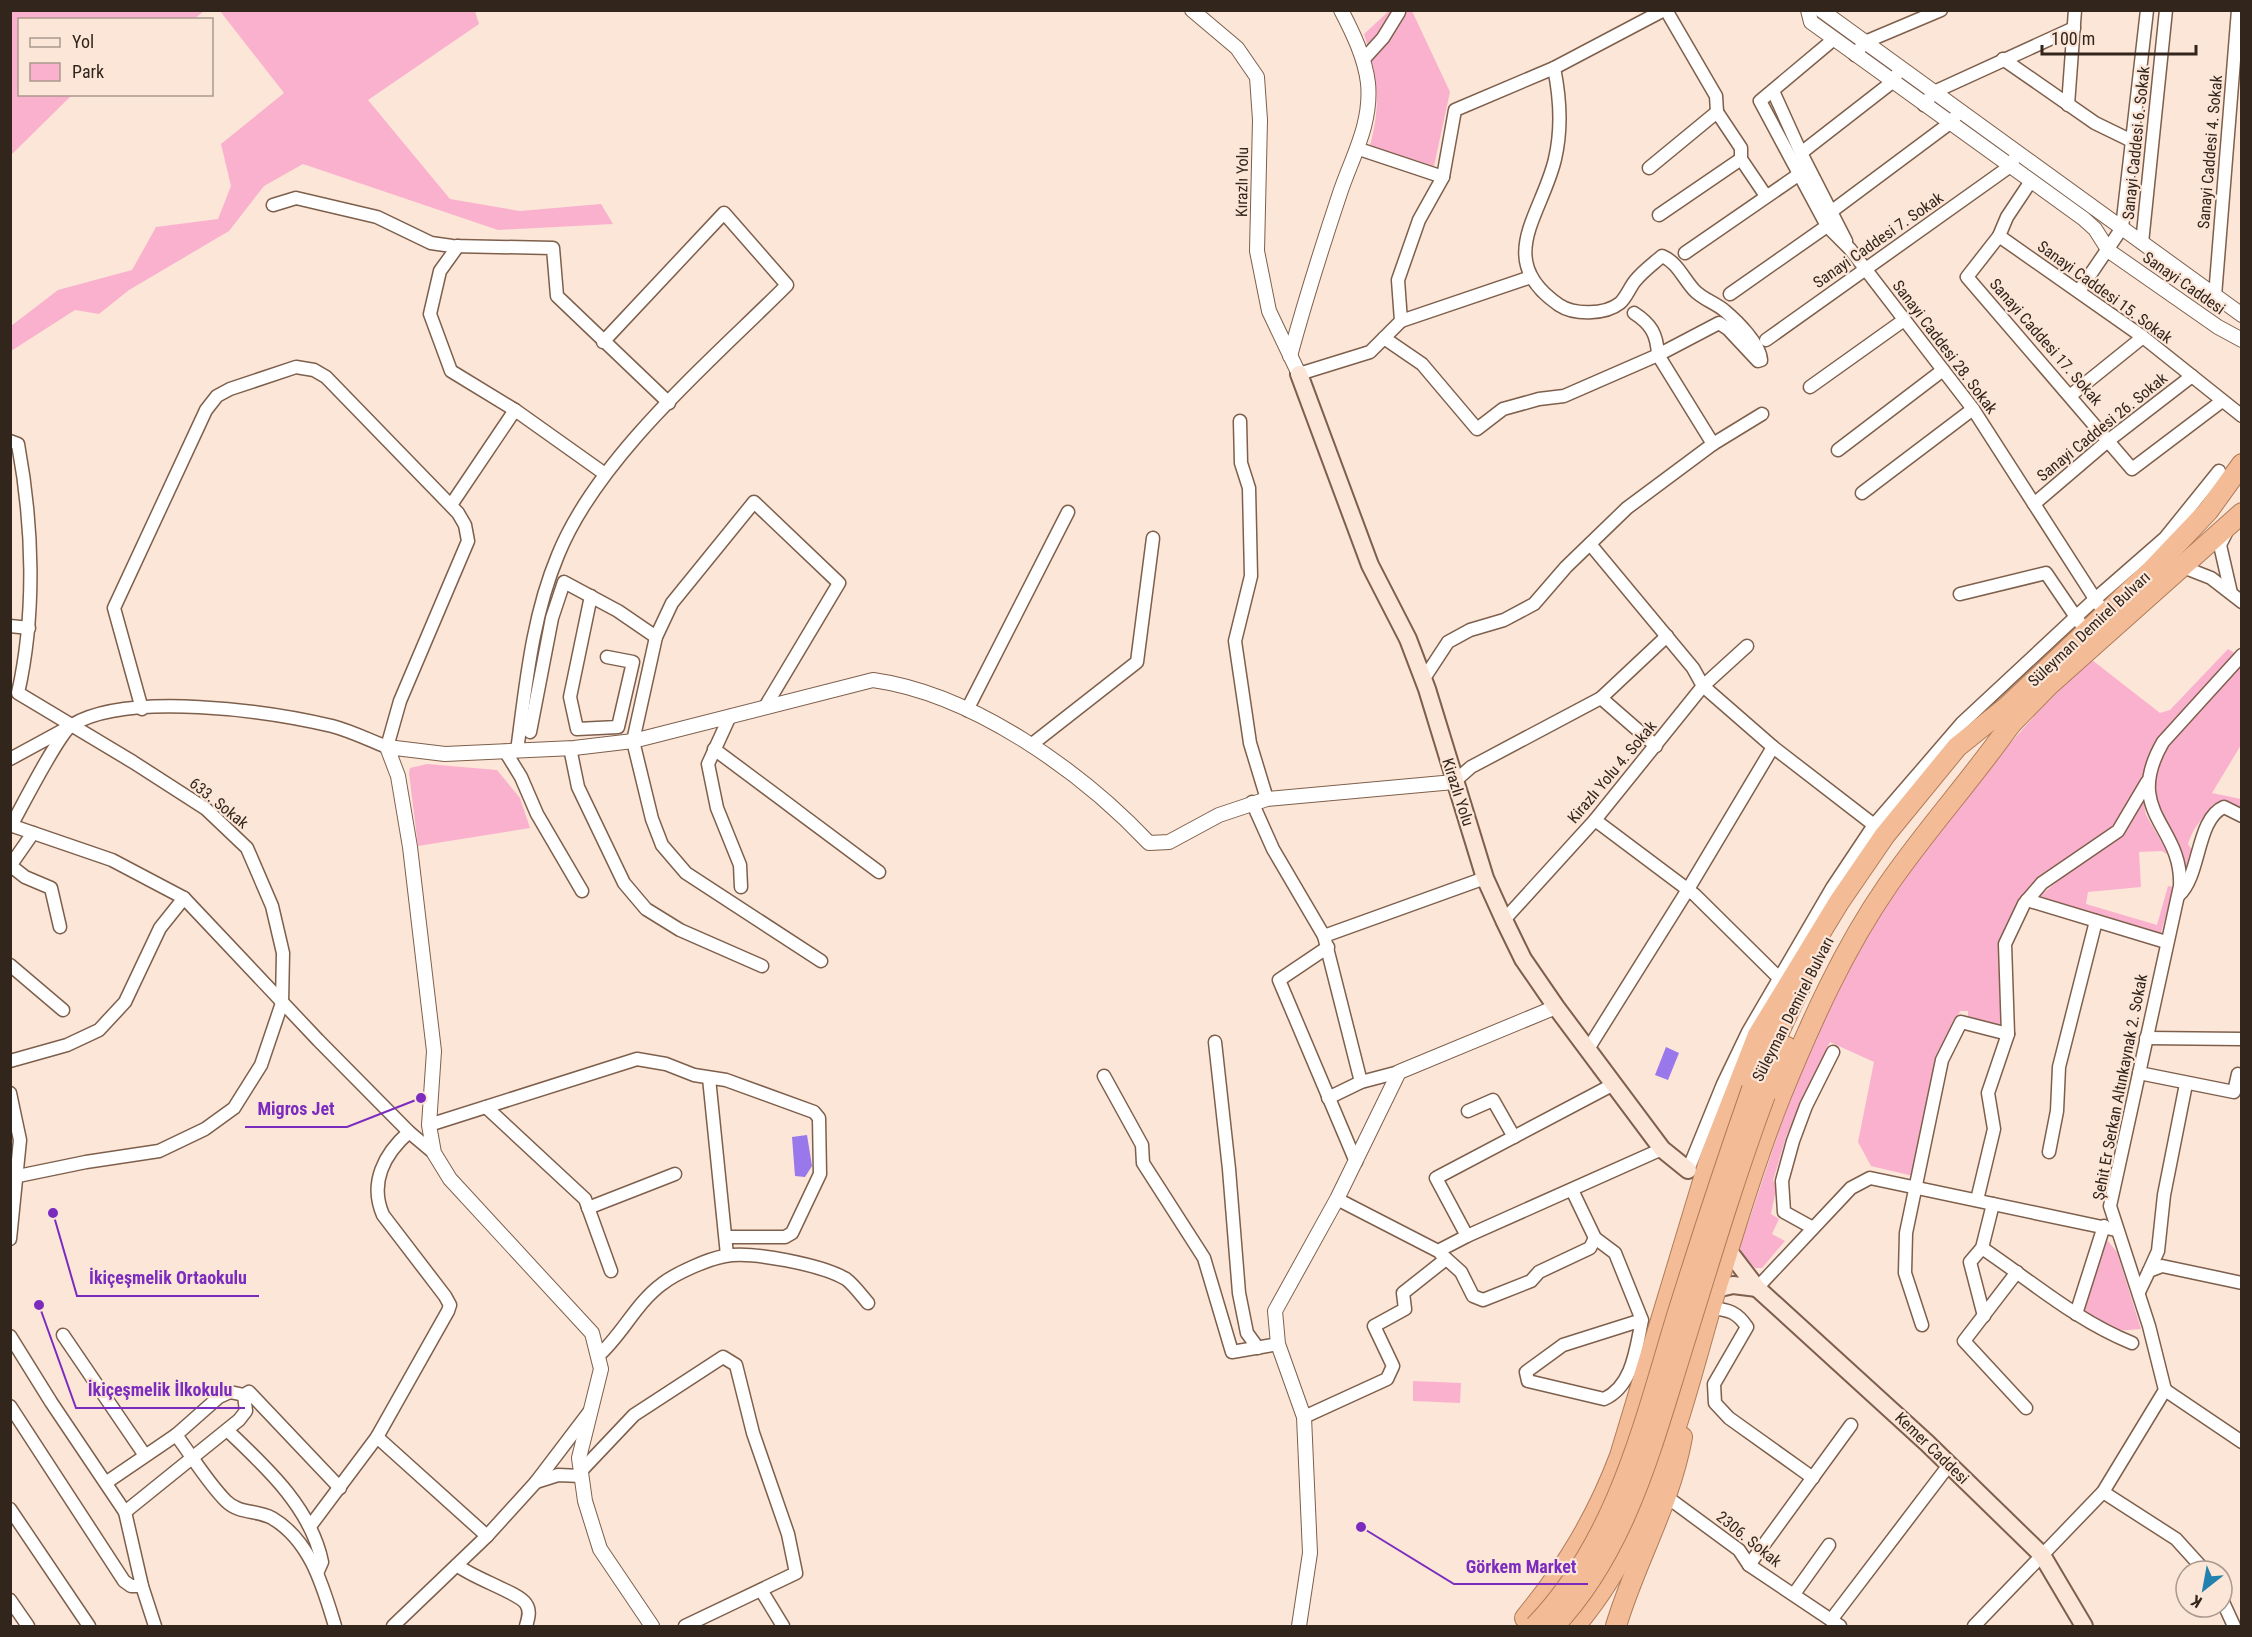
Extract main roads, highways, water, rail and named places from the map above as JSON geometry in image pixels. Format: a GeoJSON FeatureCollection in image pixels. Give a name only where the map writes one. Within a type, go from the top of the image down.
{"type":"FeatureCollection","features":[{"type":"Feature","properties":{"kind":"highway","name":"Süleyman Demirel Bulvarı"},"geometry":{"type":"LineString","coordinates":[[2009,714],[2081,624],[2208,511],[2241,464]]}},
{"type":"Feature","properties":{"kind":"highway","name":"Süleyman Demirel Bulvarı"},"geometry":{"type":"LineString","coordinates":[[1529,1624],[1578,1573],[1600,1538],[1617,1502],[1639,1440],[1716,1191],[1759,1092],[1796,995],[1846,908],[1915,810],[1960,755],[2009,714],[2049,685],[2236,519]]}},
{"type":"Feature","properties":{"kind":"highway"},"geometry":{"type":"LineString","coordinates":[[1529,1624],[1599,1508],[1620,1456],[1711,1155],[1758,1035],[1783,982],[1905,810],[1957,747],[2009,714]]}},
{"type":"Feature","properties":{"kind":"highway"},"geometry":{"type":"LineString","coordinates":[[1616,1626],[1629,1586],[1676,1470],[1695,1370],[1714,1298],[1780,1097],[1837,969],[1888,884],[1928,831],[1981,768],[2009,714]]}},
{"type":"Feature","properties":{"kind":"highway","name":"Süleyman Demirel Bulvarı"},"geometry":{"type":"LineString","coordinates":[[1554,1626],[1572,1606],[1600,1567],[1629,1512],[1745,1150],[1759,1092]]}},
{"type":"Feature","properties":{"kind":"highway"},"geometry":{"type":"LineString","coordinates":[[1575,1626],[1601,1593],[1626,1553],[1640,1522],[1695,1370]]}},
{"type":"Feature","properties":{"kind":"highway"},"geometry":{"type":"LineString","coordinates":[[1564,1569],[1565,1583],[1575,1594],[1583,1598],[1601,1593]]}},
{"type":"Feature","properties":{"kind":"main road","name":"Kirazlı Yolu"},"geometry":{"type":"LineString","coordinates":[[1299,374],[1370,565],[1408,639],[1485,879],[1504,920],[1523,958],[1556,1007],[1662,1149],[1688,1170]]}},
{"type":"Feature","properties":{"kind":"main road"},"geometry":{"type":"LineString","coordinates":[[1692,1221],[1692,1191],[1688,1170],[1703,1167],[1711,1155]]}},
{"type":"Feature","properties":{"kind":"main road","name":"Kemer Caddesi"},"geometry":{"type":"LineString","coordinates":[[1728,1250],[1757,1288],[1949,1465],[2042,1555],[2084,1626]]}},
{"type":"Feature","properties":{"kind":"main road"},"geometry":{"type":"LineString","coordinates":[[1714,1298],[1733,1285],[1757,1288]]}},
{"type":"Feature","properties":{"kind":"place","name":"Migros Jet"},"geometry":{"type":"Point","coordinates":[421,1098]}},
{"type":"Feature","properties":{"kind":"place","name":"İkiçeşmelik Ortaokulu"},"geometry":{"type":"Point","coordinates":[53,1213]}},
{"type":"Feature","properties":{"kind":"place","name":"İkiçeşmelik İlkokulu"},"geometry":{"type":"Point","coordinates":[39,1305]}},
{"type":"Feature","properties":{"kind":"place","name":"Görkem Market"},"geometry":{"type":"Point","coordinates":[1361,1527]}}]}
